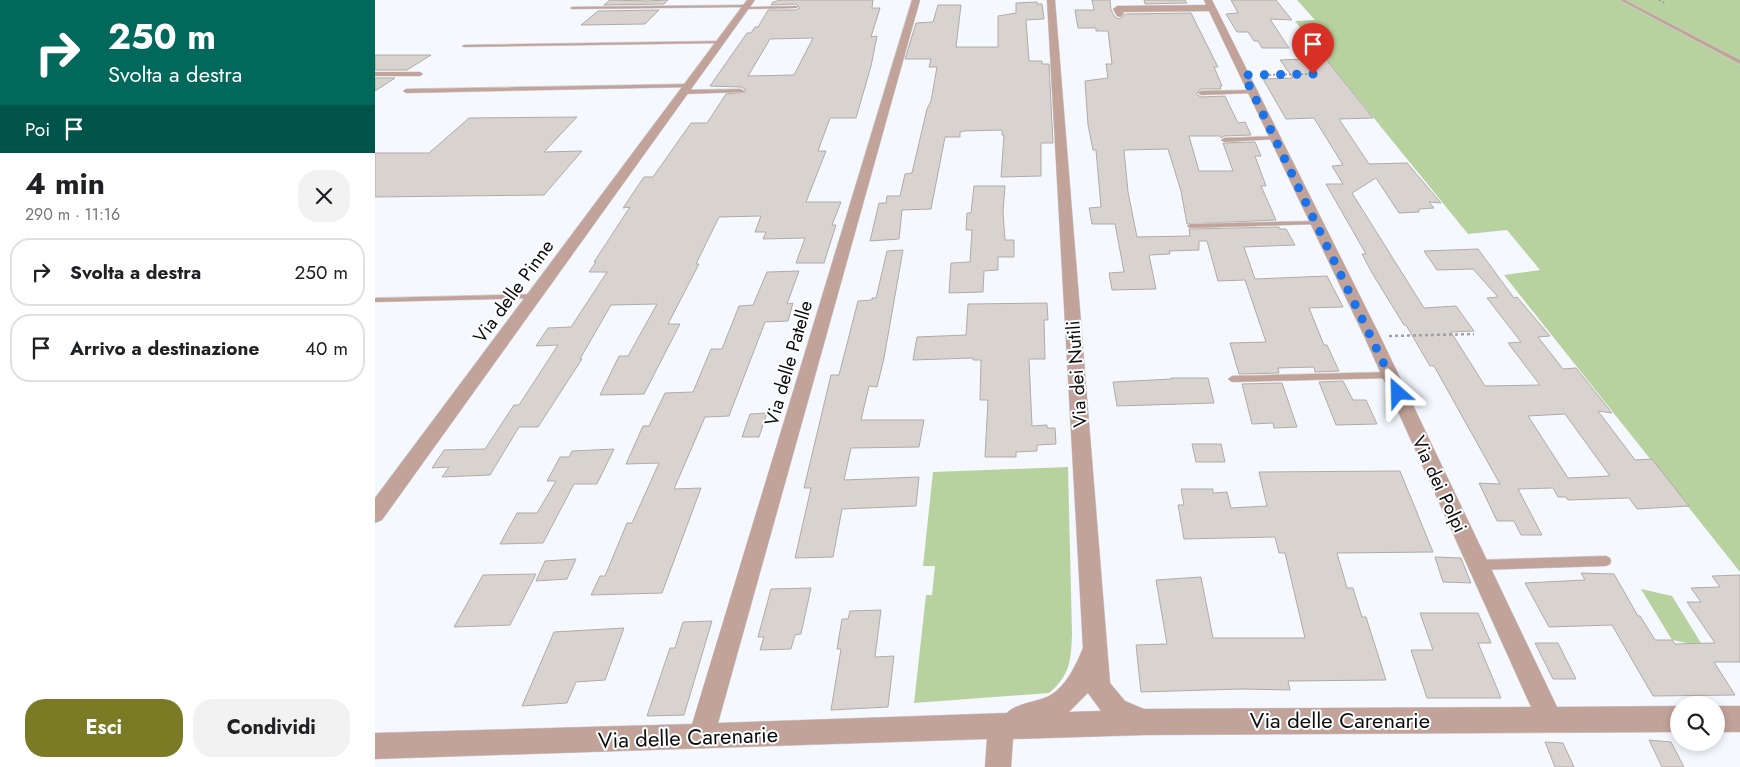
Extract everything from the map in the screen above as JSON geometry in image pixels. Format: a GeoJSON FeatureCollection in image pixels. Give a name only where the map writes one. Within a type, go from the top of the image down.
{"type":"FeatureCollection","features":[{"type":"Feature","properties":{"kind":"street","name":"Via delle Patelle"},"geometry":{"type":"LineString","coordinates":[[701,737],[916,0]]}},
{"type":"Feature","properties":{"kind":"street","name":"Via dei Nutili"},"geometry":{"type":"LineString","coordinates":[[1051,0],[1098,688],[1116,710],[1145,722]]}},
{"type":"Feature","properties":{"kind":"street"},"geometry":{"type":"LineString","coordinates":[[1120,14],[1117,9],[1210,4]]}},
{"type":"Feature","properties":{"kind":"street","name":"Via dei Polpi"},"geometry":{"type":"LineString","coordinates":[[1210,4],[1372,336],[1549,719]]}},
{"type":"Feature","properties":{"kind":"street","name":"Via delle Pinne"},"geometry":{"type":"LineString","coordinates":[[375,514],[748,5]]}},
{"type":"Feature","properties":{"kind":"street","name":"Via delle Carenarie"},"geometry":{"type":"LineString","coordinates":[[1001,726],[1057,706],[1079,682],[1094,651]]}},
{"type":"Feature","properties":{"kind":"street","name":"Via delle Carenarie"},"geometry":{"type":"LineString","coordinates":[[375,746],[1145,722],[1670,719]]}},
{"type":"Feature","properties":{"kind":"street"},"geometry":{"type":"LineString","coordinates":[[1725,719],[1740,719]]}},
{"type":"Feature","properties":{"kind":"street"},"geometry":{"type":"LineString","coordinates":[[998,767],[1001,726]]}},
{"type":"Feature","properties":{"kind":"lane"},"geometry":{"type":"LineString","coordinates":[[666,7],[673,0]]}},
{"type":"Feature","properties":{"kind":"lane"},"geometry":{"type":"LineString","coordinates":[[1622,0],[1740,62]]}},
{"type":"Feature","properties":{"kind":"lane"},"geometry":{"type":"LineString","coordinates":[[572,8],[748,5],[796,7]]}},
{"type":"Feature","properties":{"kind":"lane"},"geometry":{"type":"LineString","coordinates":[[464,46],[721,42]]}},
{"type":"Feature","properties":{"kind":"lane"},"geometry":{"type":"LineString","coordinates":[[375,74],[420,74]]}},
{"type":"Feature","properties":{"kind":"lane"},"geometry":{"type":"LineString","coordinates":[[406,91],[686,89],[741,92]]}},
{"type":"Feature","properties":{"kind":"lane"},"geometry":{"type":"LineString","coordinates":[[1201,93],[1253,92]]}},
{"type":"Feature","properties":{"kind":"lane"},"geometry":{"type":"LineString","coordinates":[[1224,140],[1276,138]]}},
{"type":"Feature","properties":{"kind":"lane"},"geometry":{"type":"LineString","coordinates":[[1191,226],[1317,223]]}},
{"type":"Feature","properties":{"kind":"lane"},"geometry":{"type":"LineString","coordinates":[[375,300],[535,296]]}},
{"type":"Feature","properties":{"kind":"lane"},"geometry":{"type":"LineString","coordinates":[[1232,379],[1390,375]]}},
{"type":"Feature","properties":{"kind":"lane"},"geometry":{"type":"LineString","coordinates":[[1478,565],[1606,561]]}},
{"type":"Feature","properties":{"kind":"path"},"geometry":{"type":"LineString","coordinates":[[1659,0],[1665,3]]}},
{"type":"Feature","properties":{"kind":"path"},"geometry":{"type":"LineString","coordinates":[[1244,75],[1313,74]]}},
{"type":"Feature","properties":{"kind":"path"},"geometry":{"type":"LineString","coordinates":[[1372,336],[1474,334]]}},
{"type":"Feature","properties":{"kind":"green space"},"geometry":{"type":"Polygon","coordinates":[[[1297,0],[1740,0],[1740,572],[1504,275],[1540,270],[1507,230],[1468,234],[1295,21],[1315,20],[1297,0]]]}},
{"type":"Feature","properties":{"kind":"green space"},"geometry":{"type":"Polygon","coordinates":[[[1068,467],[1072,634],[1070,660],[1065,674],[1049,693],[914,703],[926,595],[932,595],[935,566],[923,566],[933,472],[1068,467]]]}},
{"type":"Feature","properties":{"kind":"green space"},"geometry":{"type":"Polygon","coordinates":[[[1641,589],[1672,596],[1701,643],[1672,640],[1641,589]]]}},
{"type":"Feature","properties":{"kind":"building"},"geometry":{"type":"Polygon","coordinates":[[[610,0],[668,0],[664,4],[604,5],[610,0]]]}},
{"type":"Feature","properties":{"kind":"building"},"geometry":{"type":"Polygon","coordinates":[[[781,0],[873,0],[872,8],[880,8],[871,37],[877,36],[871,66],[856,118],[830,118],[818,151],[826,151],[806,202],[841,202],[832,225],[836,225],[824,263],[796,263],[805,238],[763,239],[766,232],[755,232],[761,216],[719,217],[696,264],[699,264],[668,324],[680,324],[644,394],[600,395],[619,356],[628,356],[657,304],[611,305],[580,359],[582,359],[538,427],[519,427],[490,475],[442,477],[449,467],[432,468],[444,450],[485,449],[514,405],[519,405],[558,345],[536,346],[548,328],[571,327],[607,272],[589,272],[630,207],[623,208],[644,177],[653,177],[691,123],[707,123],[726,94],[745,92],[745,89],[741,87],[710,86],[747,33],[751,33],[755,27],[758,27],[768,10],[796,10],[800,8],[796,4],[771,5],[773,2],[781,0]],[[813,38],[770,39],[748,76],[794,75],[813,38]]]}},
{"type":"Feature","properties":{"kind":"building"},"geometry":{"type":"Polygon","coordinates":[[[1092,0],[1110,0],[1111,10],[1115,17],[1119,19],[1126,14],[1191,13],[1218,67],[1214,67],[1222,86],[1220,86],[1221,89],[1201,89],[1196,94],[1201,97],[1225,96],[1238,123],[1245,122],[1251,135],[1224,136],[1221,138],[1220,136],[1189,136],[1199,171],[1233,171],[1223,143],[1255,142],[1261,156],[1255,156],[1266,186],[1261,186],[1276,220],[1187,224],[1181,191],[1168,149],[1124,150],[1128,192],[1137,237],[1190,236],[1189,229],[1279,227],[1280,229],[1286,229],[1295,245],[1244,247],[1255,279],[1327,276],[1343,307],[1309,308],[1324,345],[1327,345],[1339,371],[1315,372],[1314,367],[1278,368],[1279,373],[1239,374],[1230,343],[1266,342],[1245,280],[1218,281],[1207,241],[1199,241],[1199,250],[1169,251],[1170,254],[1149,255],[1156,289],[1112,290],[1109,273],[1124,272],[1115,224],[1092,224],[1089,208],[1101,207],[1096,150],[1093,150],[1088,125],[1085,81],[1108,78],[1106,64],[1112,64],[1108,31],[1096,31],[1096,28],[1078,28],[1075,10],[1094,10],[1092,0]]]}},
{"type":"Feature","properties":{"kind":"building"},"geometry":{"type":"Polygon","coordinates":[[[1144,0],[1185,0],[1187,3],[1145,4],[1144,0]]]}},
{"type":"Feature","properties":{"kind":"building"},"geometry":{"type":"Polygon","coordinates":[[[1231,0],[1276,0],[1292,20],[1270,19],[1289,48],[1262,48],[1258,41],[1254,41],[1248,32],[1237,32],[1226,14],[1238,13],[1231,0]]]}},
{"type":"Feature","properties":{"kind":"building"},"geometry":{"type":"Polygon","coordinates":[[[1037,2],[1037,4],[1042,4],[1044,19],[1026,20],[1029,61],[1042,61],[1042,64],[1049,64],[1053,143],[1041,143],[1041,176],[1001,177],[1004,135],[1002,135],[1002,130],[964,131],[960,132],[960,137],[945,137],[931,209],[902,210],[899,239],[870,241],[879,203],[886,203],[887,196],[900,196],[905,174],[912,173],[927,109],[931,101],[937,67],[929,67],[931,59],[905,59],[916,23],[933,22],[938,5],[961,5],[956,47],[998,47],[998,16],[1016,13],[1016,3],[1037,2]]]}},
{"type":"Feature","properties":{"kind":"building"},"geometry":{"type":"Polygon","coordinates":[[[659,10],[645,24],[581,25],[598,11],[659,10]]]}},
{"type":"Feature","properties":{"kind":"building"},"geometry":{"type":"Polygon","coordinates":[[[375,55],[431,55],[407,70],[375,70],[375,55]]]}},
{"type":"Feature","properties":{"kind":"building"},"geometry":{"type":"Polygon","coordinates":[[[1325,58],[1373,118],[1339,119],[1369,164],[1407,163],[1441,203],[1429,202],[1434,208],[1419,209],[1419,212],[1399,213],[1376,178],[1352,193],[1424,308],[1456,306],[1474,331],[1451,332],[1485,386],[1540,385],[1508,343],[1521,342],[1487,298],[1498,297],[1473,269],[1437,270],[1424,251],[1478,249],[1514,298],[1517,297],[1550,336],[1538,337],[1563,369],[1576,368],[1612,413],[1598,411],[1635,460],[1652,459],[1689,506],[1637,509],[1629,498],[1568,500],[1566,497],[1558,497],[1553,488],[1518,489],[1542,535],[1521,535],[1514,521],[1497,521],[1479,483],[1500,484],[1434,366],[1430,366],[1372,273],[1362,254],[1366,254],[1326,184],[1343,184],[1332,166],[1343,165],[1314,118],[1286,119],[1263,79],[1293,78],[1280,60],[1325,58]],[[1565,414],[1528,416],[1568,478],[1610,476],[1565,414]]]}},
{"type":"Feature","properties":{"kind":"building"},"geometry":{"type":"Polygon","coordinates":[[[375,78],[395,78],[375,91],[375,78]]]}},
{"type":"Feature","properties":{"kind":"building"},"geometry":{"type":"Polygon","coordinates":[[[577,117],[544,152],[582,151],[544,195],[375,197],[375,153],[429,153],[469,118],[577,117]]]}},
{"type":"Feature","properties":{"kind":"building"},"geometry":{"type":"Polygon","coordinates":[[[974,186],[1005,186],[1003,212],[1005,240],[1014,240],[1014,257],[998,257],[998,270],[984,271],[983,292],[949,293],[951,263],[970,262],[972,230],[966,230],[967,213],[971,213],[974,186]]]}},
{"type":"Feature","properties":{"kind":"building"},"geometry":{"type":"Polygon","coordinates":[[[903,250],[877,387],[869,386],[861,420],[924,420],[919,447],[851,448],[844,480],[919,477],[916,506],[842,509],[833,557],[795,558],[811,488],[804,488],[831,375],[839,375],[858,301],[876,298],[887,251],[903,250]]]}},
{"type":"Feature","properties":{"kind":"building"},"geometry":{"type":"Polygon","coordinates":[[[799,271],[787,304],[793,303],[788,321],[765,322],[729,416],[705,417],[674,489],[701,488],[662,593],[591,595],[600,576],[605,576],[627,523],[632,523],[659,463],[626,464],[643,426],[649,426],[665,393],[693,392],[711,349],[722,349],[739,306],[753,305],[767,272],[799,271]]]}},
{"type":"Feature","properties":{"kind":"building"},"geometry":{"type":"Polygon","coordinates":[[[1047,303],[1048,320],[1044,320],[1045,359],[1029,359],[1032,426],[1047,425],[1047,428],[1055,428],[1056,444],[1037,445],[1037,451],[1016,452],[1016,457],[985,457],[988,400],[980,400],[981,360],[973,360],[973,358],[913,360],[917,337],[966,335],[968,304],[1047,303]]]}},
{"type":"Feature","properties":{"kind":"building"},"geometry":{"type":"Polygon","coordinates":[[[1171,378],[1208,378],[1214,403],[1117,406],[1113,382],[1171,378]]]}},
{"type":"Feature","properties":{"kind":"building"},"geometry":{"type":"Polygon","coordinates":[[[1343,381],[1353,400],[1366,400],[1377,424],[1336,425],[1319,382],[1343,381]]]}},
{"type":"Feature","properties":{"kind":"building"},"geometry":{"type":"Polygon","coordinates":[[[1282,383],[1297,427],[1274,428],[1273,423],[1252,424],[1242,384],[1282,383]]]}},
{"type":"Feature","properties":{"kind":"building"},"geometry":{"type":"Polygon","coordinates":[[[767,413],[759,437],[742,437],[750,414],[767,413]]]}},
{"type":"Feature","properties":{"kind":"building"},"geometry":{"type":"Polygon","coordinates":[[[1192,444],[1221,444],[1225,462],[1196,462],[1192,444]]]}},
{"type":"Feature","properties":{"kind":"building"},"geometry":{"type":"Polygon","coordinates":[[[614,449],[597,484],[574,484],[543,543],[500,544],[517,513],[537,513],[556,481],[547,481],[560,457],[569,457],[572,451],[614,449]]]}},
{"type":"Feature","properties":{"kind":"building"},"geometry":{"type":"Polygon","coordinates":[[[1400,471],[1433,552],[1337,553],[1347,588],[1353,588],[1362,617],[1366,617],[1386,680],[1288,681],[1290,690],[1241,689],[1141,692],[1136,645],[1167,644],[1156,580],[1201,577],[1213,638],[1305,638],[1285,553],[1279,553],[1275,537],[1184,539],[1178,505],[1184,505],[1181,489],[1213,489],[1213,493],[1227,492],[1231,508],[1267,506],[1259,472],[1400,471]]]}},
{"type":"Feature","properties":{"kind":"building"},"geometry":{"type":"Polygon","coordinates":[[[1435,557],[1461,558],[1471,583],[1443,582],[1435,557]]]}},
{"type":"Feature","properties":{"kind":"building"},"geometry":{"type":"Polygon","coordinates":[[[576,559],[567,579],[536,581],[545,561],[576,559]]]}},
{"type":"Feature","properties":{"kind":"building"},"geometry":{"type":"Polygon","coordinates":[[[1581,573],[1614,574],[1638,616],[1640,616],[1655,640],[1672,640],[1675,644],[1715,643],[1687,602],[1701,602],[1691,588],[1720,587],[1712,576],[1740,575],[1740,662],[1714,662],[1735,695],[1653,696],[1612,625],[1549,627],[1525,583],[1585,580],[1581,573]]]}},
{"type":"Feature","properties":{"kind":"building"},"geometry":{"type":"Polygon","coordinates":[[[536,574],[510,625],[454,627],[483,575],[536,574]]]}},
{"type":"Feature","properties":{"kind":"building"},"geometry":{"type":"Polygon","coordinates":[[[811,588],[801,634],[795,635],[791,649],[760,650],[764,637],[758,637],[771,589],[811,588]]]}},
{"type":"Feature","properties":{"kind":"building"},"geometry":{"type":"Polygon","coordinates":[[[881,610],[875,657],[894,656],[888,707],[831,710],[841,649],[837,649],[842,619],[848,619],[850,611],[881,610]]]}},
{"type":"Feature","properties":{"kind":"building"},"geometry":{"type":"Polygon","coordinates":[[[1420,613],[1478,613],[1491,643],[1478,643],[1501,698],[1427,698],[1411,650],[1433,650],[1420,613]]]}},
{"type":"Feature","properties":{"kind":"building"},"geometry":{"type":"Polygon","coordinates":[[[712,621],[684,715],[647,716],[670,648],[675,648],[683,622],[712,621]]]}},
{"type":"Feature","properties":{"kind":"building"},"geometry":{"type":"Polygon","coordinates":[[[624,628],[605,680],[576,682],[567,703],[522,706],[554,632],[624,628]]]}},
{"type":"Feature","properties":{"kind":"building"},"geometry":{"type":"Polygon","coordinates":[[[1535,643],[1558,643],[1576,679],[1553,679],[1535,643]]]}},
{"type":"Feature","properties":{"kind":"building"},"geometry":{"type":"Polygon","coordinates":[[[1649,740],[1670,742],[1670,751],[1676,751],[1684,767],[1662,767],[1649,740]]]}},
{"type":"Feature","properties":{"kind":"building"},"geometry":{"type":"Polygon","coordinates":[[[1545,742],[1563,743],[1574,767],[1555,767],[1545,742]]]}},
{"type":"Feature","properties":{"kind":"route"},"geometry":{"type":"LineString","coordinates":[[1313,74],[1244,75],[1398,393]]}}]}
